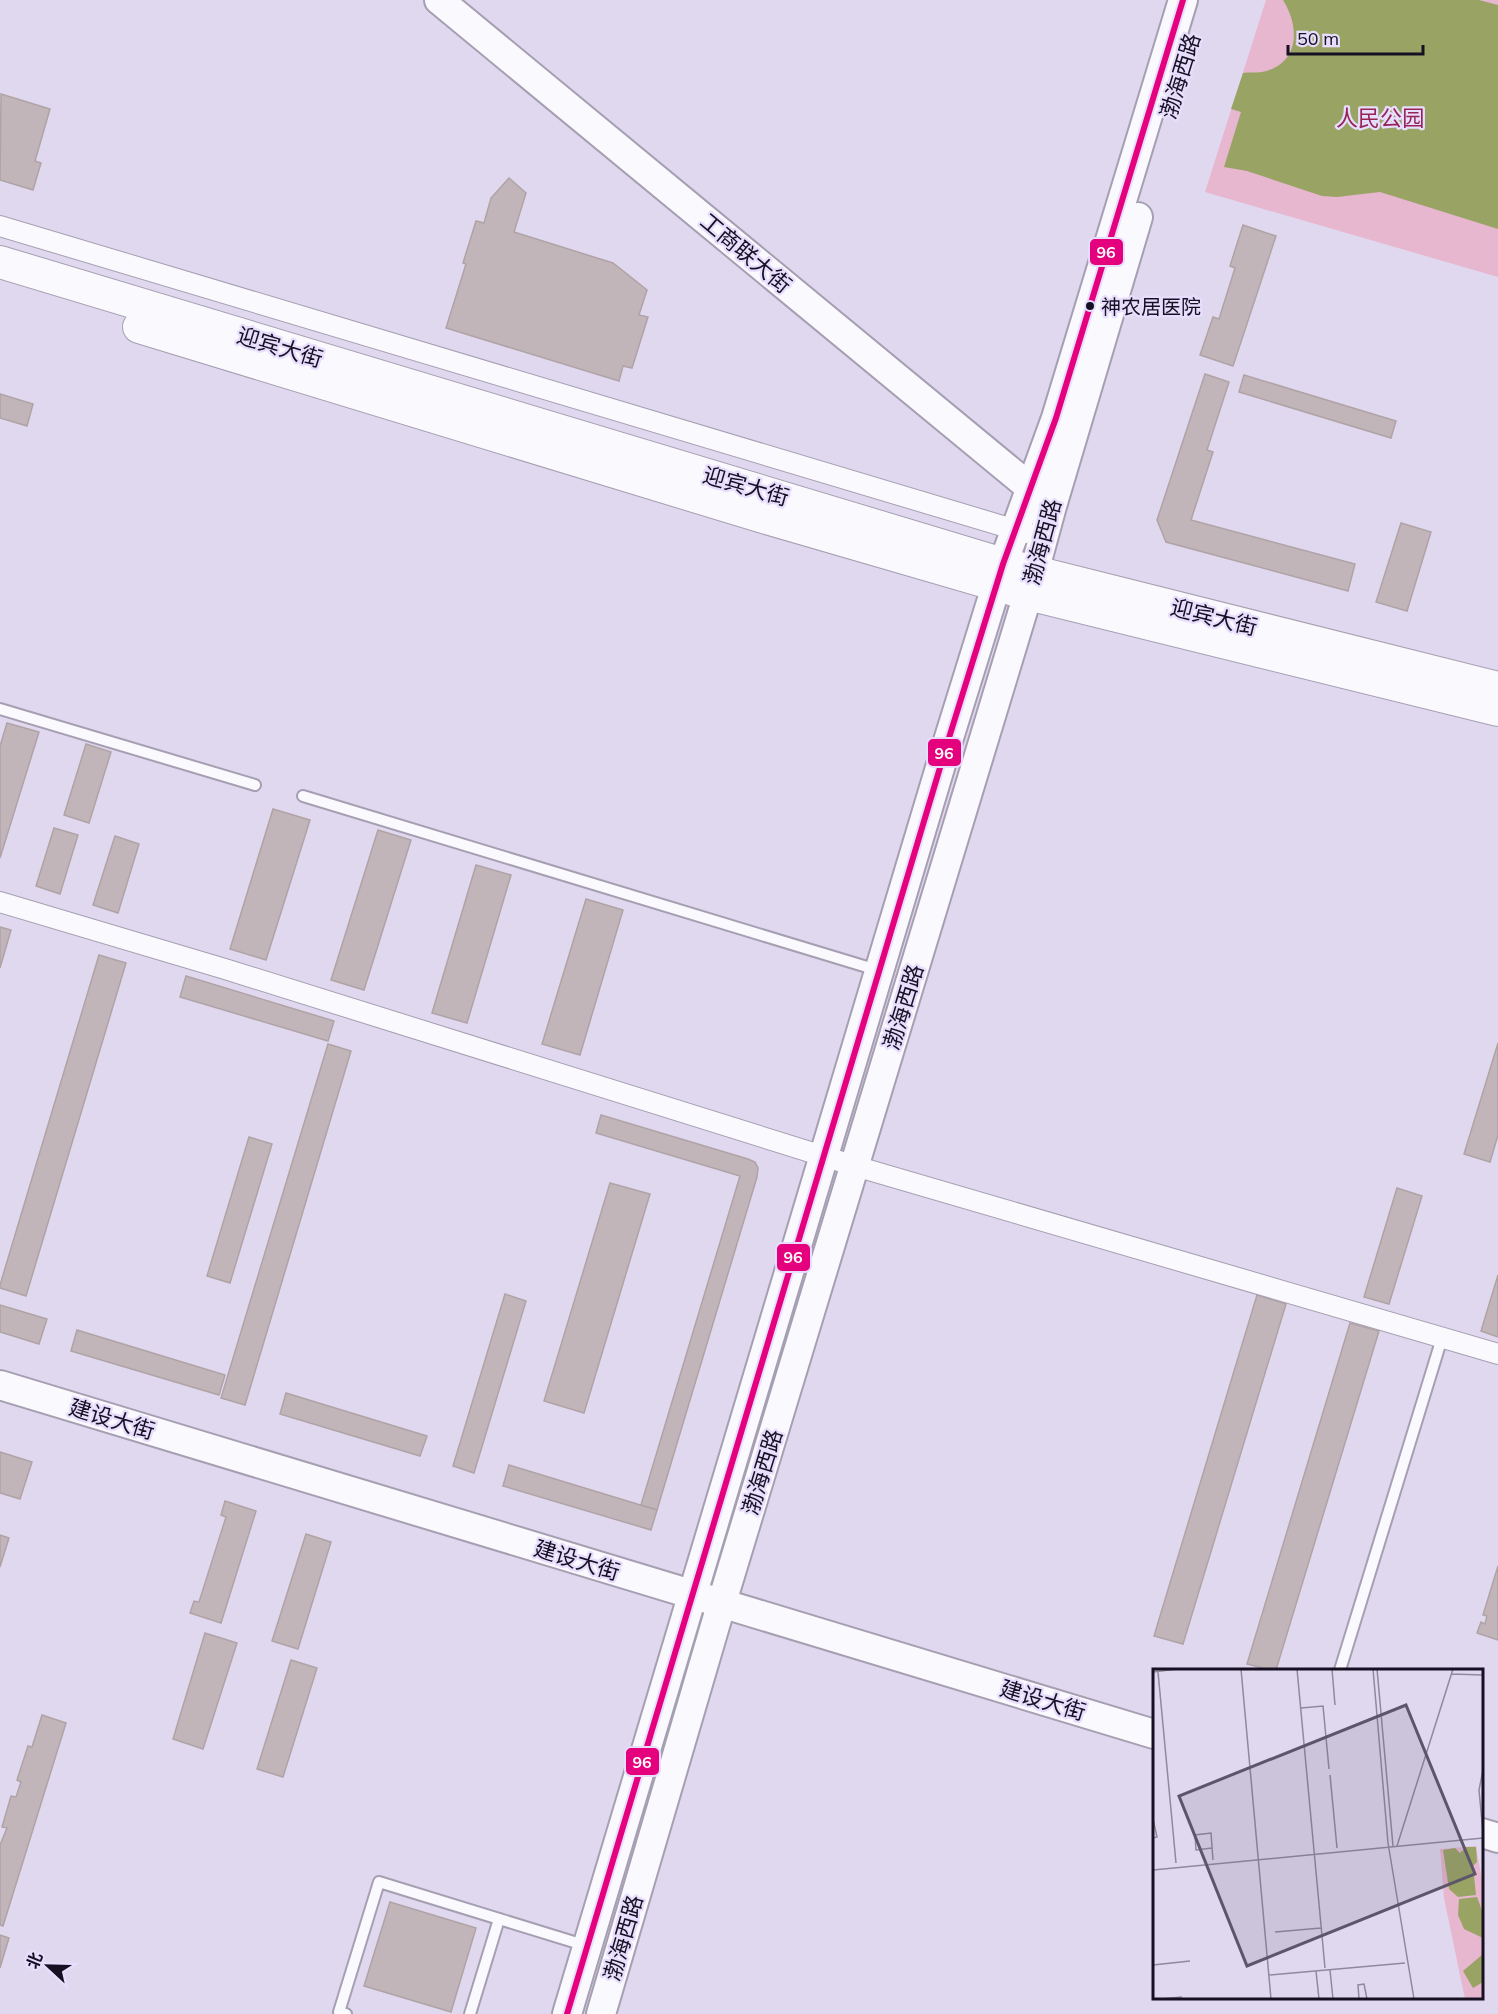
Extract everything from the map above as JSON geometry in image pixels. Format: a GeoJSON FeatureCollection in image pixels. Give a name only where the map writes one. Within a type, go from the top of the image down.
{"type":"FeatureCollection","features":[{"type":"Feature","properties":{"kind":"main road","name":"工商联大街"},"geometry":{"type":"LineString","coordinates":[[439,0],[1041,497]]}},
{"type":"Feature","properties":{"kind":"main road","name":"渤海西路"},"geometry":{"type":"LineString","coordinates":[[601,2014],[722,1602],[1031,583],[1043,538],[1041,497],[1056,418],[1183,0]]}},
{"type":"Feature","properties":{"kind":"main road","name":"渤海西路"},"geometry":{"type":"LineString","coordinates":[[567,2014],[999,575],[1016,530],[1041,497],[1203,0]]}},
{"type":"Feature","properties":{"kind":"main road","name":"迎宾大街"},"geometry":{"type":"LineString","coordinates":[[0,262],[999,575]]}},
{"type":"Feature","properties":{"kind":"main road","name":"迎宾大街"},"geometry":{"type":"LineString","coordinates":[[0,285],[762,517],[1031,583],[1498,710]]}},
{"type":"Feature","properties":{"kind":"main road","name":"迎宾大街"},"geometry":{"type":"LineString","coordinates":[[1031,583],[1498,688]]}},
{"type":"Feature","properties":{"kind":"main road","name":"建设大街"},"geometry":{"type":"LineString","coordinates":[[0,1385],[1153,1733]]}},
{"type":"Feature","properties":{"kind":"main road"},"geometry":{"type":"LineString","coordinates":[[1483,1833],[1498,1838]]}},
{"type":"Feature","properties":{"kind":"street"},"geometry":{"type":"LineString","coordinates":[[0,226],[1043,538]]}},
{"type":"Feature","properties":{"kind":"street"},"geometry":{"type":"LineString","coordinates":[[0,902],[225,969],[855,1166],[1498,1354]]}},
{"type":"Feature","properties":{"kind":"lane"},"geometry":{"type":"LineString","coordinates":[[0,709],[255,785]]}},
{"type":"Feature","properties":{"kind":"lane"},"geometry":{"type":"LineString","coordinates":[[303,796],[880,971]]}},
{"type":"Feature","properties":{"kind":"lane"},"geometry":{"type":"LineString","coordinates":[[1341,1669],[1442,1338]]}},
{"type":"Feature","properties":{"kind":"lane"},"geometry":{"type":"LineString","coordinates":[[346,2014],[339,2012],[379,1882],[587,1946]]}},
{"type":"Feature","properties":{"kind":"lane"},"geometry":{"type":"LineString","coordinates":[[470,2014],[499,1919]]}},
{"type":"Feature","properties":{"kind":"green space","name":"人民公园"},"geometry":{"type":"Polygon","coordinates":[[[1266,0],[1498,0],[1498,277],[1205,192],[1266,0]]]}},
{"type":"Feature","properties":{"kind":"shaded area","name":"人民公园"},"geometry":{"type":"Polygon","coordinates":[[[1283,0],[1479,0],[1498,5],[1498,229],[1380,192],[1337,197],[1322,196],[1247,171],[1224,167],[1241,112],[1231,109],[1243,73],[1262,72],[1275,68],[1290,53],[1294,33],[1289,11],[1283,0]]]}},
{"type":"Feature","properties":{"kind":"building"},"geometry":{"type":"Polygon","coordinates":[[[1,94],[50,109],[35,161],[41,163],[33,190],[0,180],[1,94]]]}},
{"type":"Feature","properties":{"kind":"building"},"geometry":{"type":"Polygon","coordinates":[[[509,178],[526,193],[514,232],[613,263],[647,290],[639,315],[648,317],[632,368],[623,366],[619,381],[446,328],[466,264],[463,263],[476,221],[484,223],[491,198],[509,178]]]}},
{"type":"Feature","properties":{"kind":"building"},"geometry":{"type":"Polygon","coordinates":[[[1243,225],[1276,236],[1233,366],[1200,355],[1213,317],[1219,319],[1235,268],[1230,266],[1243,225]]]}},
{"type":"Feature","properties":{"kind":"building"},"geometry":{"type":"Polygon","coordinates":[[[1205,374],[1229,382],[1207,450],[1213,452],[1191,520],[1355,564],[1348,591],[1166,542],[1157,520],[1205,374]]]}},
{"type":"Feature","properties":{"kind":"building"},"geometry":{"type":"Polygon","coordinates":[[[1244,375],[1396,421],[1391,438],[1239,392],[1244,375]]]}},
{"type":"Feature","properties":{"kind":"building"},"geometry":{"type":"Polygon","coordinates":[[[0,394],[33,404],[27,426],[0,418],[0,394]]]}},
{"type":"Feature","properties":{"kind":"building"},"geometry":{"type":"Polygon","coordinates":[[[1401,523],[1431,532],[1407,611],[1376,602],[1401,523]]]}},
{"type":"Feature","properties":{"kind":"building"},"geometry":{"type":"Polygon","coordinates":[[[7,723],[39,732],[0,858],[0,746],[7,723]]]}},
{"type":"Feature","properties":{"kind":"building"},"geometry":{"type":"Polygon","coordinates":[[[86,744],[111,752],[89,823],[64,815],[86,744]]]}},
{"type":"Feature","properties":{"kind":"building"},"geometry":{"type":"Polygon","coordinates":[[[273,809],[310,820],[266,960],[230,949],[273,809]]]}},
{"type":"Feature","properties":{"kind":"building"},"geometry":{"type":"Polygon","coordinates":[[[54,828],[78,835],[60,894],[36,886],[54,828]]]}},
{"type":"Feature","properties":{"kind":"building"},"geometry":{"type":"Polygon","coordinates":[[[378,830],[411,840],[364,990],[331,980],[378,830]]]}},
{"type":"Feature","properties":{"kind":"building"},"geometry":{"type":"Polygon","coordinates":[[[115,836],[139,844],[118,913],[93,905],[115,836]]]}},
{"type":"Feature","properties":{"kind":"building"},"geometry":{"type":"Polygon","coordinates":[[[476,865],[511,875],[467,1023],[432,1013],[476,865]]]}},
{"type":"Feature","properties":{"kind":"building"},"geometry":{"type":"Polygon","coordinates":[[[586,899],[623,910],[580,1055],[542,1044],[586,899]]]}},
{"type":"Feature","properties":{"kind":"building"},"geometry":{"type":"Polygon","coordinates":[[[0,927],[11,930],[0,968],[0,927]]]}},
{"type":"Feature","properties":{"kind":"building"},"geometry":{"type":"Polygon","coordinates":[[[99,955],[126,963],[26,1296],[0,1288],[0,1285],[99,955]]]}},
{"type":"Feature","properties":{"kind":"building"},"geometry":{"type":"Polygon","coordinates":[[[186,976],[334,1021],[328,1041],[180,997],[186,976]]]}},
{"type":"Feature","properties":{"kind":"building"},"geometry":{"type":"Polygon","coordinates":[[[1498,1043],[1498,1135],[1490,1162],[1464,1154],[1498,1043]]]}},
{"type":"Feature","properties":{"kind":"building"},"geometry":{"type":"Polygon","coordinates":[[[328,1044],[351,1051],[245,1405],[221,1398],[328,1044]]]}},
{"type":"Feature","properties":{"kind":"building"},"geometry":{"type":"Polygon","coordinates":[[[601,1115],[748,1159],[755,1162],[758,1168],[657,1510],[641,1505],[740,1176],[596,1133],[601,1115]]]}},
{"type":"Feature","properties":{"kind":"building"},"geometry":{"type":"Polygon","coordinates":[[[249,1137],[272,1144],[230,1283],[207,1276],[249,1137]]]}},
{"type":"Feature","properties":{"kind":"building"},"geometry":{"type":"Polygon","coordinates":[[[610,1183],[650,1194],[584,1413],[544,1401],[610,1183]]]}},
{"type":"Feature","properties":{"kind":"building"},"geometry":{"type":"Polygon","coordinates":[[[1397,1188],[1422,1196],[1389,1304],[1364,1297],[1397,1188]]]}},
{"type":"Feature","properties":{"kind":"building"},"geometry":{"type":"Polygon","coordinates":[[[1498,1275],[1498,1337],[1481,1331],[1498,1275]]]}},
{"type":"Feature","properties":{"kind":"building"},"geometry":{"type":"Polygon","coordinates":[[[505,1294],[526,1301],[474,1473],[453,1466],[505,1294]]]}},
{"type":"Feature","properties":{"kind":"building"},"geometry":{"type":"Polygon","coordinates":[[[1257,1295],[1286,1304],[1183,1644],[1154,1636],[1257,1295]]]}},
{"type":"Feature","properties":{"kind":"building"},"geometry":{"type":"Polygon","coordinates":[[[0,1305],[47,1319],[39,1344],[0,1332],[0,1305]]]}},
{"type":"Feature","properties":{"kind":"building"},"geometry":{"type":"Polygon","coordinates":[[[1350,1323],[1379,1331],[1276,1669],[1247,1664],[1350,1323]]]}},
{"type":"Feature","properties":{"kind":"building"},"geometry":{"type":"Polygon","coordinates":[[[77,1330],[225,1375],[219,1395],[71,1351],[77,1330]]]}},
{"type":"Feature","properties":{"kind":"building"},"geometry":{"type":"Polygon","coordinates":[[[286,1393],[427,1436],[420,1456],[280,1414],[286,1393]]]}},
{"type":"Feature","properties":{"kind":"building"},"geometry":{"type":"Polygon","coordinates":[[[0,1452],[32,1462],[20,1499],[0,1493],[0,1452]]]}},
{"type":"Feature","properties":{"kind":"building"},"geometry":{"type":"Polygon","coordinates":[[[509,1465],[657,1510],[651,1530],[503,1486],[509,1465]]]}},
{"type":"Feature","properties":{"kind":"building"},"geometry":{"type":"Polygon","coordinates":[[[225,1501],[256,1511],[221,1623],[190,1613],[194,1601],[199,1602],[226,1517],[221,1515],[225,1501]]]}},
{"type":"Feature","properties":{"kind":"building"},"geometry":{"type":"Polygon","coordinates":[[[306,1534],[331,1542],[298,1649],[272,1641],[306,1534]]]}},
{"type":"Feature","properties":{"kind":"building"},"geometry":{"type":"Polygon","coordinates":[[[0,1535],[9,1538],[0,1567],[0,1535]]]}},
{"type":"Feature","properties":{"kind":"building"},"geometry":{"type":"Polygon","coordinates":[[[1498,1566],[1498,1640],[1477,1633],[1481,1622],[1485,1624],[1487,1616],[1483,1615],[1498,1566]]]}},
{"type":"Feature","properties":{"kind":"building"},"geometry":{"type":"Polygon","coordinates":[[[205,1633],[237,1643],[203,1749],[173,1739],[205,1633]]]}},
{"type":"Feature","properties":{"kind":"building"},"geometry":{"type":"Polygon","coordinates":[[[291,1660],[317,1668],[283,1777],[257,1769],[291,1660]]]}},
{"type":"Feature","properties":{"kind":"building"},"geometry":{"type":"Polygon","coordinates":[[[42,1715],[66,1723],[3,1926],[0,1925],[0,1845],[7,1828],[2,1827],[11,1796],[16,1797],[21,1782],[17,1780],[28,1746],[32,1747],[42,1715]]]}},
{"type":"Feature","properties":{"kind":"building"},"geometry":{"type":"Polygon","coordinates":[[[390,1902],[476,1928],[451,2012],[364,1986],[390,1902]]]}},
{"type":"Feature","properties":{"kind":"building"},"geometry":{"type":"Polygon","coordinates":[[[0,1935],[9,1938],[0,1968],[0,1935]]]}},
{"type":"Feature","properties":{"kind":"transit line","name":"96"},"geometry":{"type":"LineString","coordinates":[[567,2014],[948,741],[1003,564],[1056,418],[1183,0]]}},
{"type":"Feature","properties":{"kind":"place","name":"神农居医院"},"geometry":{"type":"Point","coordinates":[1090,306]}}]}
